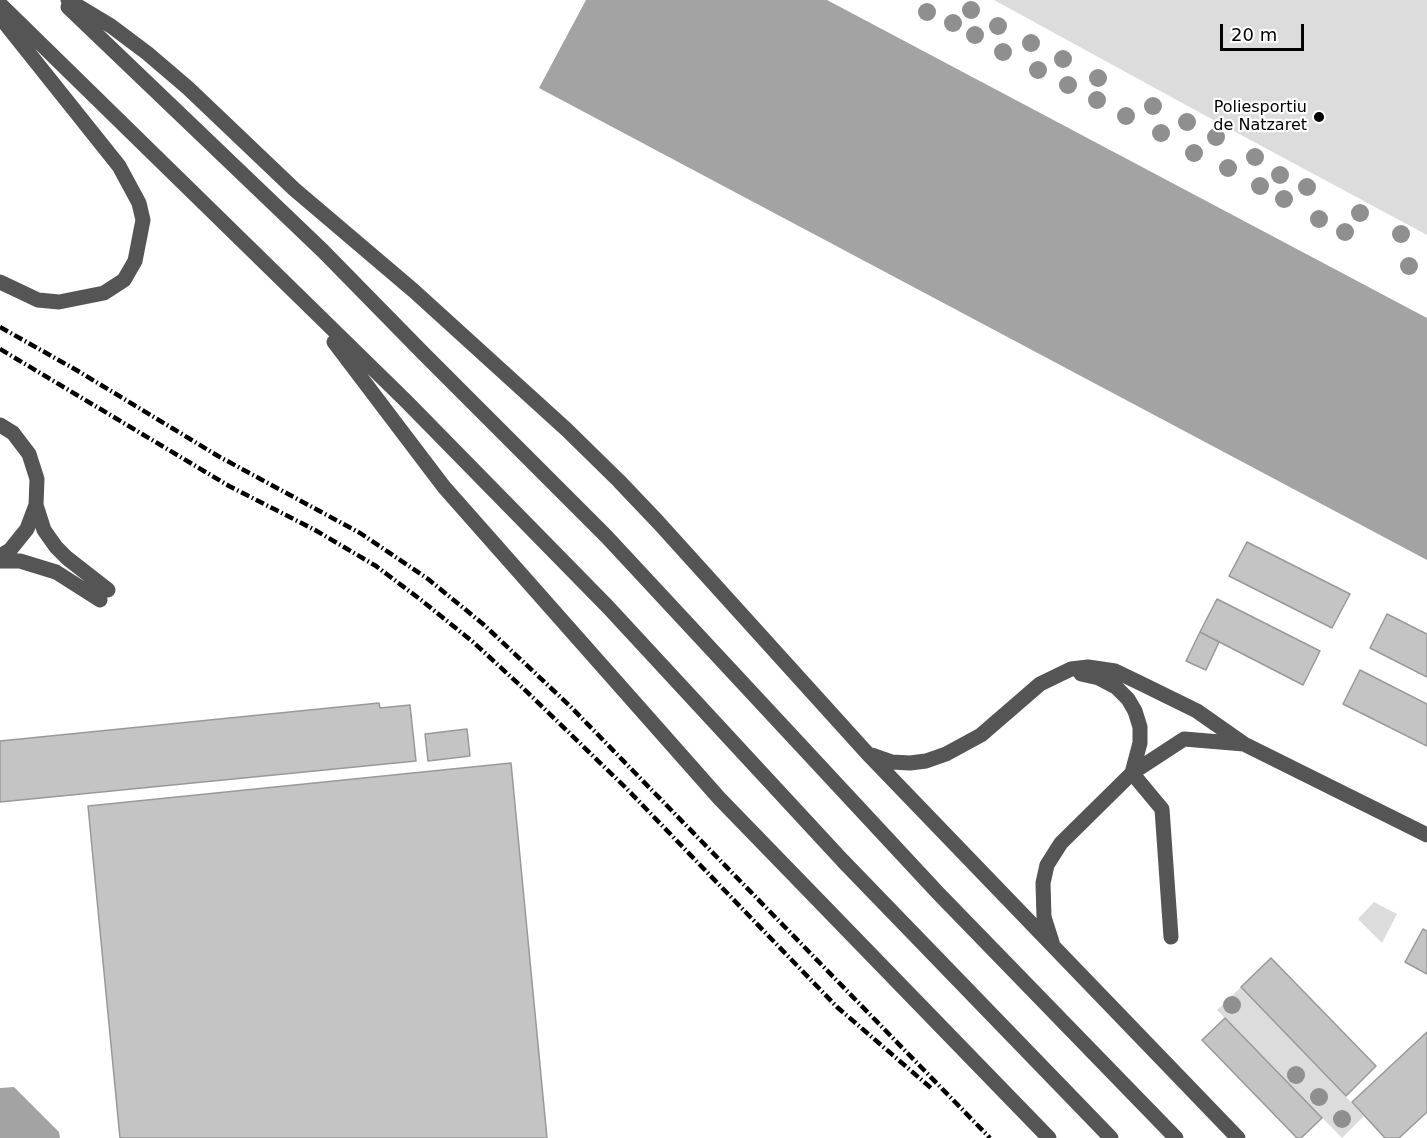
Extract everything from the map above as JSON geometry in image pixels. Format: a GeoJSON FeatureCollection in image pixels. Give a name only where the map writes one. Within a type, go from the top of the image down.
{"type":"FeatureCollection","features":[{"type":"Feature","properties":{"kind":"street"},"geometry":{"type":"LineString","coordinates":[[61,0],[323,251],[606,536],[914,868],[1176,1138]]}},
{"type":"Feature","properties":{"kind":"street"},"geometry":{"type":"LineString","coordinates":[[68,0],[111,26],[188,88],[294,189],[414,291],[567,430],[650,514],[867,753],[1238,1138]]}},
{"type":"Feature","properties":{"kind":"street"},"geometry":{"type":"LineString","coordinates":[[0,4],[406,401],[608,607],[843,861],[1111,1138]]}},
{"type":"Feature","properties":{"kind":"street"},"geometry":{"type":"LineString","coordinates":[[0,16],[119,166],[139,203],[143,220],[135,261],[124,280],[104,293],[59,302],[38,300],[0,282]]}},
{"type":"Feature","properties":{"kind":"street"},"geometry":{"type":"LineString","coordinates":[[305,304],[444,487],[711,789],[1049,1138]]}},
{"type":"Feature","properties":{"kind":"street"},"geometry":{"type":"LineString","coordinates":[[0,425],[13,433],[29,453],[37,478],[36,505],[27,530],[0,558]]}},
{"type":"Feature","properties":{"kind":"street"},"geometry":{"type":"LineString","coordinates":[[0,558],[20,561],[56,572],[104,595],[56,547],[44,530],[36,505]]}},
{"type":"Feature","properties":{"kind":"street"},"geometry":{"type":"LineString","coordinates":[[867,753],[892,762],[910,763],[926,761],[945,754],[965,746],[981,735],[1040,684],[1071,669],[1088,667],[1115,671],[1197,711],[1244,744],[1427,835]]}},
{"type":"Feature","properties":{"kind":"street"},"geometry":{"type":"LineString","coordinates":[[1054,676],[1077,673],[1099,678],[1116,687],[1128,699],[1140,727],[1140,743],[1132,773]]}},
{"type":"Feature","properties":{"kind":"street"},"geometry":{"type":"LineString","coordinates":[[1055,948],[1047,931],[1042,901],[1047,865],[1060,843],[1132,773],[1184,739],[1244,744]]}},
{"type":"Feature","properties":{"kind":"street"},"geometry":{"type":"LineString","coordinates":[[1132,773],[1162,809],[1171,937]]}},
{"type":"Feature","properties":{"kind":"shaded area"},"geometry":{"type":"Polygon","coordinates":[[[586,0],[827,0],[1427,318],[1427,560],[539,88],[586,0]]]}},
{"type":"Feature","properties":{"kind":"shaded area","name":"Poliesportiu de Natzaret"},"geometry":{"type":"Polygon","coordinates":[[[994,0],[1427,0],[1427,235],[1217,122],[994,0]]]}},
{"type":"Feature","properties":{"kind":"shaded area"},"geometry":{"type":"Polygon","coordinates":[[[1374,902],[1397,914],[1382,943],[1358,919],[1374,902]]]}},
{"type":"Feature","properties":{"kind":"shaded area"},"geometry":{"type":"Polygon","coordinates":[[[1241,987],[1364,1116],[1342,1138],[1217,1010],[1241,987]]]}},
{"type":"Feature","properties":{"kind":"shaded area"},"geometry":{"type":"Polygon","coordinates":[[[14,1087],[59,1132],[60,1138],[0,1138],[0,1088],[14,1087]]]}},
{"type":"Feature","properties":{"kind":"building"},"geometry":{"type":"Polygon","coordinates":[[[1247,542],[1350,594],[1332,628],[1229,576],[1247,542]]]}},
{"type":"Feature","properties":{"kind":"building"},"geometry":{"type":"Polygon","coordinates":[[[1217,599],[1320,651],[1303,685],[1200,632],[1217,599]]]}},
{"type":"Feature","properties":{"kind":"building"},"geometry":{"type":"Polygon","coordinates":[[[1387,614],[1427,634],[1427,677],[1370,648],[1387,614]]]}},
{"type":"Feature","properties":{"kind":"building"},"geometry":{"type":"Polygon","coordinates":[[[1200,632],[1219,642],[1206,670],[1186,661],[1200,632]]]}},
{"type":"Feature","properties":{"kind":"building"},"geometry":{"type":"Polygon","coordinates":[[[1360,670],[1427,704],[1427,746],[1343,704],[1360,670]]]}},
{"type":"Feature","properties":{"kind":"building"},"geometry":{"type":"Polygon","coordinates":[[[379,703],[380,708],[410,705],[416,761],[0,802],[0,741],[379,703]]]}},
{"type":"Feature","properties":{"kind":"building"},"geometry":{"type":"Polygon","coordinates":[[[467,729],[470,756],[428,761],[425,734],[467,729]]]}},
{"type":"Feature","properties":{"kind":"building"},"geometry":{"type":"Polygon","coordinates":[[[511,763],[547,1138],[120,1138],[88,806],[511,763]]]}},
{"type":"Feature","properties":{"kind":"building"},"geometry":{"type":"Polygon","coordinates":[[[1423,929],[1427,931],[1427,974],[1405,962],[1423,929]]]}},
{"type":"Feature","properties":{"kind":"building"},"geometry":{"type":"Polygon","coordinates":[[[1271,958],[1376,1066],[1346,1096],[1241,987],[1271,958]]]}},
{"type":"Feature","properties":{"kind":"building"},"geometry":{"type":"Polygon","coordinates":[[[1225,1018],[1322,1118],[1301,1138],[1297,1138],[1202,1040],[1225,1018]]]}},
{"type":"Feature","properties":{"kind":"building"},"geometry":{"type":"Polygon","coordinates":[[[1427,1032],[1427,1112],[1399,1138],[1385,1138],[1352,1102],[1427,1032]]]}},
{"type":"Feature","properties":{"kind":"railway"},"geometry":{"type":"LineString","coordinates":[[0,327],[78,371],[218,456],[360,533],[428,579],[483,624],[570,706],[990,1138]]}},
{"type":"Feature","properties":{"kind":"railway"},"geometry":{"type":"LineString","coordinates":[[0,349],[229,486],[315,530],[376,566],[421,600],[473,642],[523,688],[625,787],[837,1007],[931,1088]]}},
{"type":"Feature","properties":{"kind":"place","name":"Poliesportiu de Natzaret"},"geometry":{"type":"Point","coordinates":[1319,117]}}]}
